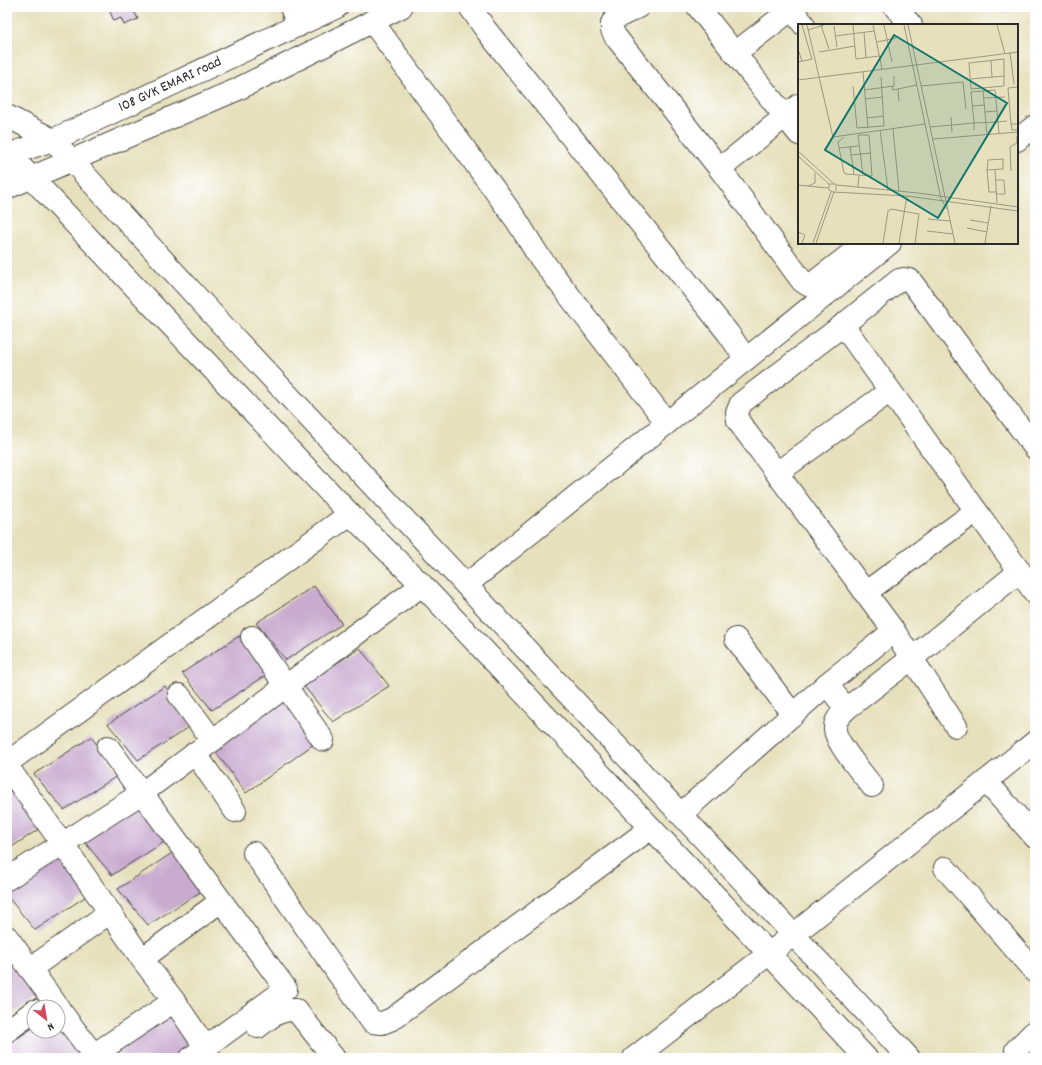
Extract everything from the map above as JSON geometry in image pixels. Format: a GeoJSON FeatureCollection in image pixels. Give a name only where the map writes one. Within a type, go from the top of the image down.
{"type":"FeatureCollection","features":[{"type":"Feature","properties":{"kind":"street"},"geometry":{"type":"LineString","coordinates":[[7,188],[236,90],[400,7]]}},
{"type":"Feature","properties":{"kind":"street"},"geometry":{"type":"LineString","coordinates":[[470,7],[491,36],[728,333],[746,359]]}},
{"type":"Feature","properties":{"kind":"street"},"geometry":{"type":"LineString","coordinates":[[638,7],[616,18],[612,23],[612,30],[615,36],[720,169],[804,283],[812,284],[864,244]]}},
{"type":"Feature","properties":{"kind":"street"},"geometry":{"type":"LineString","coordinates":[[698,7],[735,53],[792,111],[798,131]]}},
{"type":"Feature","properties":{"kind":"street"},"geometry":{"type":"LineString","coordinates":[[895,7],[910,24]]}},
{"type":"Feature","properties":{"kind":"street","name":"108 GVK EMARI road"},"geometry":{"type":"LineString","coordinates":[[8,154],[53,140],[295,16],[334,8]]}},
{"type":"Feature","properties":{"kind":"street"},"geometry":{"type":"LineString","coordinates":[[735,53],[796,14]]}},
{"type":"Feature","properties":{"kind":"street"},"geometry":{"type":"LineString","coordinates":[[372,21],[517,221],[538,255],[667,423]]}},
{"type":"Feature","properties":{"kind":"street"},"geometry":{"type":"LineString","coordinates":[[720,169],[792,111]]}},
{"type":"Feature","properties":{"kind":"street"},"geometry":{"type":"LineString","coordinates":[[7,116],[53,140],[221,324],[909,1058]]}},
{"type":"Feature","properties":{"kind":"street"},"geometry":{"type":"LineString","coordinates":[[1018,139],[1035,126]]}},
{"type":"Feature","properties":{"kind":"street"},"geometry":{"type":"LineString","coordinates":[[8,154],[350,514],[422,585],[866,1058]]}},
{"type":"Feature","properties":{"kind":"street"},"geometry":{"type":"LineString","coordinates":[[466,586],[889,244]]}},
{"type":"Feature","properties":{"kind":"street"},"geometry":{"type":"LineString","coordinates":[[956,726],[894,631],[738,421],[737,413],[741,403],[899,280],[904,279],[910,280],[1035,448]]}},
{"type":"Feature","properties":{"kind":"street"},"geometry":{"type":"LineString","coordinates":[[843,325],[1035,593]]}},
{"type":"Feature","properties":{"kind":"street"},"geometry":{"type":"LineString","coordinates":[[777,474],[890,391]]}},
{"type":"Feature","properties":{"kind":"street"},"geometry":{"type":"LineString","coordinates":[[865,593],[976,511]]}},
{"type":"Feature","properties":{"kind":"street"},"geometry":{"type":"LineString","coordinates":[[7,763],[350,514]]}},
{"type":"Feature","properties":{"kind":"street"},"geometry":{"type":"LineString","coordinates":[[872,786],[837,738],[835,728],[837,718],[846,709],[911,659],[1020,571]]}},
{"type":"Feature","properties":{"kind":"street"},"geometry":{"type":"LineString","coordinates":[[7,879],[142,793],[285,685],[422,585]]}},
{"type":"Feature","properties":{"kind":"street"},"geometry":{"type":"LineString","coordinates":[[681,814],[827,684],[894,631]]}},
{"type":"Feature","properties":{"kind":"street"},"geometry":{"type":"LineString","coordinates":[[252,637],[323,740]]}},
{"type":"Feature","properties":{"kind":"street"},"geometry":{"type":"LineString","coordinates":[[736,639],[793,715]]}},
{"type":"Feature","properties":{"kind":"street"},"geometry":{"type":"LineString","coordinates":[[827,684],[846,709]]}},
{"type":"Feature","properties":{"kind":"street"},"geometry":{"type":"LineString","coordinates":[[179,695],[235,812]]}},
{"type":"Feature","properties":{"kind":"street"},"geometry":{"type":"LineString","coordinates":[[634,1058],[793,935],[1035,742]]}},
{"type":"Feature","properties":{"kind":"street"},"geometry":{"type":"LineString","coordinates":[[108,747],[286,989],[205,1054]]}},
{"type":"Feature","properties":{"kind":"street"},"geometry":{"type":"LineString","coordinates":[[7,766],[62,843],[109,913],[174,1001],[205,1054]]}},
{"type":"Feature","properties":{"kind":"street"},"geometry":{"type":"LineString","coordinates":[[986,781],[1035,837]]}},
{"type":"Feature","properties":{"kind":"street"},"geometry":{"type":"LineString","coordinates":[[254,853],[372,1022],[382,1023],[392,1019],[651,828]]}},
{"type":"Feature","properties":{"kind":"street"},"geometry":{"type":"LineString","coordinates":[[945,868],[1035,972]]}},
{"type":"Feature","properties":{"kind":"street"},"geometry":{"type":"LineString","coordinates":[[142,959],[221,901]]}},
{"type":"Feature","properties":{"kind":"street"},"geometry":{"type":"LineString","coordinates":[[30,969],[109,913]]}},
{"type":"Feature","properties":{"kind":"street"},"geometry":{"type":"LineString","coordinates":[[7,937],[30,969],[45,999]]}},
{"type":"Feature","properties":{"kind":"street"},"geometry":{"type":"LineString","coordinates":[[66,1027],[92,1057],[174,1001]]}},
{"type":"Feature","properties":{"kind":"street"},"geometry":{"type":"LineString","coordinates":[[205,1054],[278,1012],[289,1009],[296,1010],[334,1058]]}},
{"type":"Feature","properties":{"kind":"street"},"geometry":{"type":"LineString","coordinates":[[7,1031],[26,1019]]}},
{"type":"Feature","properties":{"kind":"street"},"geometry":{"type":"LineString","coordinates":[[1016,1050],[1035,1031]]}},
{"type":"Feature","properties":{"kind":"building"},"geometry":{"type":"Polygon","coordinates":[[[108,7],[144,7],[134,11],[138,19],[124,25],[121,18],[114,21],[108,7]]]}},
{"type":"Feature","properties":{"kind":"building"},"geometry":{"type":"Polygon","coordinates":[[[314,586],[342,624],[286,660],[256,623],[314,586]]]}},
{"type":"Feature","properties":{"kind":"building"},"geometry":{"type":"Polygon","coordinates":[[[239,636],[268,674],[212,710],[182,673],[239,636]]]}},
{"type":"Feature","properties":{"kind":"building"},"geometry":{"type":"Polygon","coordinates":[[[360,648],[389,686],[333,722],[303,685],[360,648]]]}},
{"type":"Feature","properties":{"kind":"building"},"geometry":{"type":"Polygon","coordinates":[[[165,686],[194,724],[138,760],[108,724],[165,686]]]}},
{"type":"Feature","properties":{"kind":"building"},"geometry":{"type":"Polygon","coordinates":[[[285,695],[318,741],[246,793],[213,748],[285,695]]]}},
{"type":"Feature","properties":{"kind":"building"},"geometry":{"type":"Polygon","coordinates":[[[91,737],[120,774],[64,810],[34,774],[91,737]]]}},
{"type":"Feature","properties":{"kind":"building"},"geometry":{"type":"Polygon","coordinates":[[[13,790],[42,827],[7,850],[7,793],[13,790]]]}},
{"type":"Feature","properties":{"kind":"building"},"geometry":{"type":"Polygon","coordinates":[[[140,801],[169,839],[112,875],[82,839],[140,801]]]}},
{"type":"Feature","properties":{"kind":"building"},"geometry":{"type":"Polygon","coordinates":[[[175,851],[205,889],[148,925],[118,889],[175,851]]]}},
{"type":"Feature","properties":{"kind":"building"},"geometry":{"type":"Polygon","coordinates":[[[62,856],[91,893],[35,930],[7,896],[7,892],[62,856]]]}},
{"type":"Feature","properties":{"kind":"building"},"geometry":{"type":"Polygon","coordinates":[[[12,958],[41,995],[35,999],[26,999],[26,1005],[7,1017],[7,961],[12,958]]]}},
{"type":"Feature","properties":{"kind":"building"},"geometry":{"type":"Polygon","coordinates":[[[171,1009],[200,1047],[183,1058],[123,1058],[113,1046],[171,1009]]]}},
{"type":"Feature","properties":{"kind":"building"},"geometry":{"type":"Polygon","coordinates":[[[26,1032],[26,1039],[66,1039],[66,1032],[82,1053],[73,1058],[7,1058],[7,1045],[26,1032]]]}}]}
